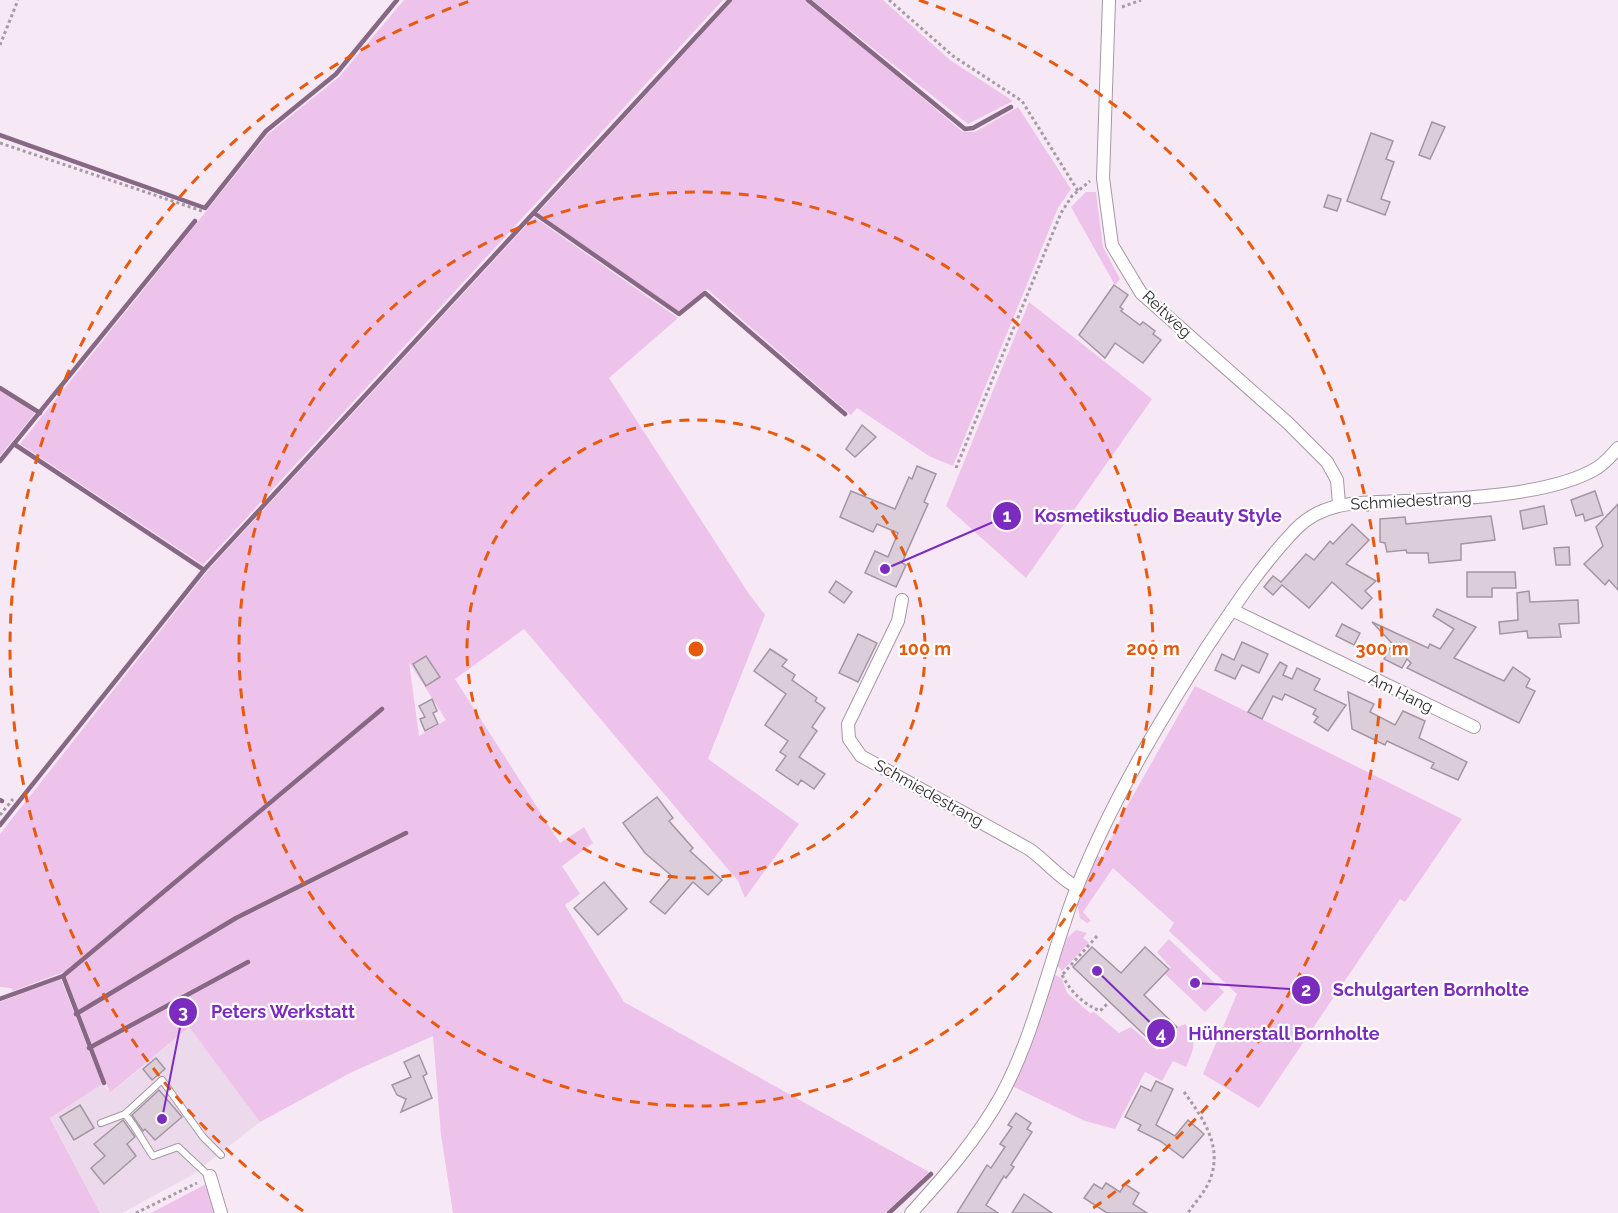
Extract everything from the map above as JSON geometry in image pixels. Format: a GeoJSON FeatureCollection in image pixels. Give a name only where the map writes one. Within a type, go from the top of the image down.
{"type":"FeatureCollection","features":[{"type":"Feature","properties":{"kind":"street","name":"Reitweg"},"geometry":{"type":"LineString","coordinates":[[1109,6],[1103,178],[1112,245],[1141,293],[1288,423],[1327,462],[1337,480],[1339,504]]}},
{"type":"Feature","properties":{"kind":"street","name":"Schmiedestrang"},"geometry":{"type":"LineString","coordinates":[[911,1213],[948,1173],[1000,1096],[1018,1057],[1077,886],[1114,805],[1169,706],[1232,610],[1297,528],[1313,515],[1339,504],[1480,498],[1556,483],[1583,475],[1601,466],[1618,448]]}},
{"type":"Feature","properties":{"kind":"street","name":"Schmiedestrang"},"geometry":{"type":"LineString","coordinates":[[902,600],[898,621],[848,724],[849,738],[861,756],[1029,849],[1047,861],[1069,883],[1077,886]]}},
{"type":"Feature","properties":{"kind":"street","name":"Am Hang"},"geometry":{"type":"LineString","coordinates":[[1232,610],[1474,727]]}},
{"type":"Feature","properties":{"kind":"street"},"geometry":{"type":"LineString","coordinates":[[210,1176],[221,1213]]}},
{"type":"Feature","properties":{"kind":"lane"},"geometry":{"type":"LineString","coordinates":[[101,1123],[125,1114],[162,1080],[203,1137],[221,1155]]}},
{"type":"Feature","properties":{"kind":"lane"},"geometry":{"type":"LineString","coordinates":[[125,1114],[139,1131],[143,1142],[153,1156],[178,1147],[210,1176]]}},
{"type":"Feature","properties":{"kind":"path"},"geometry":{"type":"LineString","coordinates":[[0,45],[18,0]]}},
{"type":"Feature","properties":{"kind":"path"},"geometry":{"type":"LineString","coordinates":[[888,0],[953,56],[1022,101],[1078,191]]}},
{"type":"Feature","properties":{"kind":"path"},"geometry":{"type":"LineString","coordinates":[[1109,6],[1141,0]]}},
{"type":"Feature","properties":{"kind":"path"},"geometry":{"type":"LineString","coordinates":[[0,143],[202,211]]}},
{"type":"Feature","properties":{"kind":"path"},"geometry":{"type":"LineString","coordinates":[[956,468],[1061,213],[1078,191],[1090,181],[1103,178]]}},
{"type":"Feature","properties":{"kind":"path"},"geometry":{"type":"LineString","coordinates":[[0,815],[13,799]]}},
{"type":"Feature","properties":{"kind":"path"},"geometry":{"type":"LineString","coordinates":[[1062,975],[1097,936]]}},
{"type":"Feature","properties":{"kind":"path"},"geometry":{"type":"LineString","coordinates":[[1049,966],[1062,975],[1070,990],[1087,1005],[1100,1011],[1109,1002]]}},
{"type":"Feature","properties":{"kind":"path"},"geometry":{"type":"LineString","coordinates":[[1184,1092],[1208,1125],[1215,1156],[1211,1179],[1188,1213]]}},
{"type":"Feature","properties":{"kind":"path"},"geometry":{"type":"LineString","coordinates":[[136,1213],[210,1176]]}},
{"type":"Feature","properties":{"kind":"shaded area"},"geometry":{"type":"Polygon","coordinates":[[[404,0],[723,0],[203,565],[20,444],[267,135],[339,77],[404,0]]]}},
{"type":"Feature","properties":{"kind":"shaded area"},"geometry":{"type":"Polygon","coordinates":[[[733,0],[806,0],[963,132],[975,132],[1018,107],[1071,189],[1058,208],[953,466],[929,456],[857,408],[851,415],[707,289],[679,312],[538,213],[733,0]]]}},
{"type":"Feature","properties":{"kind":"shaded area"},"geometry":{"type":"Polygon","coordinates":[[[812,0],[883,0],[950,60],[1013,101],[968,124],[812,0]]]}},
{"type":"Feature","properties":{"kind":"shaded area"},"geometry":{"type":"Polygon","coordinates":[[[1086,192],[1096,192],[1103,247],[1120,279],[1115,285],[1071,207],[1086,192]]]}},
{"type":"Feature","properties":{"kind":"shaded area"},"geometry":{"type":"Polygon","coordinates":[[[534,217],[678,318],[609,378],[749,594],[765,615],[708,759],[799,824],[745,898],[738,881],[524,629],[455,679],[560,843],[584,827],[593,843],[562,866],[580,894],[565,905],[624,1002],[929,1172],[885,1213],[453,1213],[441,1135],[433,1036],[352,1072],[260,1122],[189,1027],[110,1093],[64,972],[13,991],[11,988],[0,987],[0,834],[209,569],[534,217]],[[409,662],[419,736],[446,720],[409,662]]]}},
{"type":"Feature","properties":{"kind":"shaded area"},"geometry":{"type":"Polygon","coordinates":[[[1029,302],[1152,399],[1026,578],[946,506],[1029,302]]]}},
{"type":"Feature","properties":{"kind":"shaded area"},"geometry":{"type":"Polygon","coordinates":[[[0,391],[35,413],[0,456],[0,391]]]}},
{"type":"Feature","properties":{"kind":"shaded area"},"geometry":{"type":"Polygon","coordinates":[[[1195,686],[1462,819],[1405,902],[1400,899],[1259,1108],[1203,1074],[1237,994],[1169,931],[1174,923],[1113,868],[1083,912],[1091,921],[1087,923],[1080,918],[1077,903],[1097,855],[1108,864],[1102,858],[1126,808],[1195,686]]]}},
{"type":"Feature","properties":{"kind":"shaded area"},"geometry":{"type":"Polygon","coordinates":[[[1076,930],[1087,933],[1083,938],[1089,943],[1062,971],[1057,965],[1067,938],[1076,930]]]}},
{"type":"Feature","properties":{"kind":"shaded area"},"geometry":{"type":"Polygon","coordinates":[[[1169,939],[1224,992],[1205,1012],[1165,974],[1171,968],[1157,952],[1169,939]]]}},
{"type":"Feature","properties":{"kind":"shaded area"},"geometry":{"type":"Polygon","coordinates":[[[1055,975],[1062,979],[1067,993],[1090,1013],[1094,1012],[1119,1033],[1131,1027],[1157,1050],[1178,1027],[1185,1024],[1192,1035],[1193,1050],[1186,1067],[1173,1061],[1162,1081],[1145,1072],[1115,1129],[1085,1121],[1012,1086],[1055,975]]]}},
{"type":"Feature","properties":{"kind":"shaded area"},"geometry":{"type":"Polygon","coordinates":[[[61,979],[102,1084],[50,1118],[100,1213],[0,1213],[0,1002],[61,979]]]}},
{"type":"Feature","properties":{"kind":"shaded area"},"geometry":{"type":"Polygon","coordinates":[[[189,1027],[260,1122],[192,1175],[122,1213],[100,1213],[50,1117],[102,1084],[111,1093],[189,1027]]]}},
{"type":"Feature","properties":{"kind":"shaded area"},"geometry":{"type":"Polygon","coordinates":[[[208,1183],[217,1213],[151,1213],[208,1183]]]}},
{"type":"Feature","properties":{"kind":"building"},"geometry":{"type":"Polygon","coordinates":[[[1432,122],[1445,127],[1430,159],[1419,155],[1432,122]]]}},
{"type":"Feature","properties":{"kind":"building"},"geometry":{"type":"Polygon","coordinates":[[[1371,133],[1393,141],[1386,159],[1394,162],[1381,199],[1390,202],[1385,215],[1347,201],[1371,133]]]}},
{"type":"Feature","properties":{"kind":"building"},"geometry":{"type":"Polygon","coordinates":[[[1328,195],[1341,199],[1337,211],[1324,207],[1328,195]]]}},
{"type":"Feature","properties":{"kind":"building"},"geometry":{"type":"Polygon","coordinates":[[[1114,285],[1128,295],[1120,307],[1123,309],[1121,311],[1140,325],[1143,322],[1155,331],[1153,334],[1161,340],[1143,363],[1115,343],[1105,358],[1079,335],[1114,285]]]}},
{"type":"Feature","properties":{"kind":"building"},"geometry":{"type":"Polygon","coordinates":[[[862,425],[876,437],[855,457],[846,449],[862,425]]]}},
{"type":"Feature","properties":{"kind":"building"},"geometry":{"type":"Polygon","coordinates":[[[917,466],[936,474],[924,502],[928,504],[902,563],[906,565],[896,587],[865,573],[875,551],[888,557],[898,533],[877,524],[873,532],[840,517],[851,491],[895,509],[909,477],[912,479],[917,466]]]}},
{"type":"Feature","properties":{"kind":"building"},"geometry":{"type":"Polygon","coordinates":[[[1595,491],[1603,515],[1585,521],[1583,514],[1576,516],[1571,500],[1595,491]]]}},
{"type":"Feature","properties":{"kind":"building"},"geometry":{"type":"Polygon","coordinates":[[[1618,504],[1618,590],[1609,580],[1605,585],[1584,564],[1603,546],[1596,527],[1618,504]]]}},
{"type":"Feature","properties":{"kind":"building"},"geometry":{"type":"Polygon","coordinates":[[[1544,506],[1547,524],[1523,529],[1520,511],[1544,506]]]}},
{"type":"Feature","properties":{"kind":"building"},"geometry":{"type":"Polygon","coordinates":[[[1491,516],[1495,540],[1461,544],[1461,560],[1429,563],[1428,553],[1407,553],[1406,550],[1387,552],[1385,543],[1380,542],[1380,519],[1405,517],[1406,524],[1491,516]]]}},
{"type":"Feature","properties":{"kind":"building"},"geometry":{"type":"Polygon","coordinates":[[[1352,524],[1369,540],[1346,564],[1376,581],[1365,591],[1372,598],[1362,609],[1332,582],[1309,608],[1282,585],[1273,595],[1264,587],[1273,576],[1281,582],[1306,554],[1314,560],[1330,541],[1333,544],[1352,524]]]}},
{"type":"Feature","properties":{"kind":"building"},"geometry":{"type":"Polygon","coordinates":[[[1569,547],[1570,565],[1556,565],[1554,548],[1569,547]]]}},
{"type":"Feature","properties":{"kind":"building"},"geometry":{"type":"Polygon","coordinates":[[[1467,572],[1515,572],[1516,588],[1492,588],[1492,597],[1467,597],[1467,572]]]}},
{"type":"Feature","properties":{"kind":"building"},"geometry":{"type":"Polygon","coordinates":[[[836,581],[852,592],[844,603],[829,592],[836,581]]]}},
{"type":"Feature","properties":{"kind":"building"},"geometry":{"type":"Polygon","coordinates":[[[1529,591],[1530,602],[1578,600],[1579,623],[1559,624],[1561,637],[1528,638],[1527,631],[1500,634],[1499,622],[1518,620],[1517,593],[1529,591]]]}},
{"type":"Feature","properties":{"kind":"building"},"geometry":{"type":"Polygon","coordinates":[[[1437,609],[1476,627],[1454,658],[1504,681],[1513,667],[1530,679],[1526,687],[1535,691],[1519,723],[1407,668],[1411,663],[1407,659],[1402,668],[1384,659],[1390,648],[1401,653],[1372,622],[1428,648],[1430,644],[1440,649],[1454,629],[1433,616],[1437,609]]]}},
{"type":"Feature","properties":{"kind":"building"},"geometry":{"type":"Polygon","coordinates":[[[1342,624],[1360,633],[1354,645],[1336,636],[1342,624]]]}},
{"type":"Feature","properties":{"kind":"building"},"geometry":{"type":"Polygon","coordinates":[[[858,634],[877,643],[858,682],[839,673],[858,634]]]}},
{"type":"Feature","properties":{"kind":"building"},"geometry":{"type":"Polygon","coordinates":[[[1242,642],[1268,654],[1259,673],[1242,665],[1235,679],[1215,670],[1222,654],[1234,660],[1242,642]]]}},
{"type":"Feature","properties":{"kind":"building"},"geometry":{"type":"Polygon","coordinates":[[[770,649],[787,660],[782,666],[795,675],[792,680],[817,698],[815,701],[825,708],[812,727],[817,731],[799,757],[825,774],[814,789],[801,780],[798,785],[776,770],[786,756],[780,752],[788,741],[765,725],[786,694],[754,671],[770,649]]]}},
{"type":"Feature","properties":{"kind":"building"},"geometry":{"type":"Polygon","coordinates":[[[426,656],[440,677],[426,686],[413,664],[426,656]]]}},
{"type":"Feature","properties":{"kind":"building"},"geometry":{"type":"Polygon","coordinates":[[[1280,662],[1287,666],[1283,675],[1292,679],[1297,668],[1320,679],[1314,690],[1346,705],[1328,731],[1314,722],[1318,717],[1313,714],[1316,709],[1285,694],[1282,700],[1273,696],[1262,719],[1248,712],[1280,662]]]}},
{"type":"Feature","properties":{"kind":"building"},"geometry":{"type":"Polygon","coordinates":[[[1348,692],[1374,704],[1370,712],[1395,725],[1403,711],[1425,721],[1419,738],[1467,762],[1458,780],[1431,768],[1434,763],[1387,741],[1385,745],[1352,729],[1348,692]]]}},
{"type":"Feature","properties":{"kind":"building"},"geometry":{"type":"Polygon","coordinates":[[[432,699],[437,711],[433,713],[438,724],[425,731],[420,719],[425,717],[419,706],[432,699]]]}},
{"type":"Feature","properties":{"kind":"building"},"geometry":{"type":"Polygon","coordinates":[[[657,797],[673,818],[669,821],[693,848],[690,851],[722,880],[708,895],[693,882],[665,914],[650,902],[672,876],[645,853],[623,823],[657,797]]]}},
{"type":"Feature","properties":{"kind":"building"},"geometry":{"type":"Polygon","coordinates":[[[604,882],[627,909],[598,935],[574,908],[604,882]]]}},
{"type":"Feature","properties":{"kind":"building"},"geometry":{"type":"Polygon","coordinates":[[[1092,947],[1121,973],[1145,947],[1169,969],[1144,995],[1177,1027],[1157,1047],[1073,967],[1092,947]]]}},
{"type":"Feature","properties":{"kind":"building"},"geometry":{"type":"Polygon","coordinates":[[[419,1055],[427,1074],[423,1076],[432,1098],[401,1112],[406,1099],[397,1095],[392,1085],[411,1077],[404,1062],[419,1055]]]}},
{"type":"Feature","properties":{"kind":"building"},"geometry":{"type":"Polygon","coordinates":[[[156,1058],[165,1069],[152,1080],[143,1069],[156,1058]]]}},
{"type":"Feature","properties":{"kind":"building"},"geometry":{"type":"Polygon","coordinates":[[[1156,1081],[1173,1089],[1156,1125],[1175,1136],[1188,1120],[1204,1134],[1183,1158],[1160,1141],[1138,1130],[1141,1125],[1125,1117],[1141,1086],[1151,1091],[1156,1081]]]}},
{"type":"Feature","properties":{"kind":"building"},"geometry":{"type":"Polygon","coordinates":[[[159,1090],[182,1117],[155,1140],[145,1129],[143,1131],[132,1115],[159,1090]]]}},
{"type":"Feature","properties":{"kind":"building"},"geometry":{"type":"Polygon","coordinates":[[[80,1105],[94,1128],[74,1140],[60,1117],[80,1105]]]}},
{"type":"Feature","properties":{"kind":"building"},"geometry":{"type":"Polygon","coordinates":[[[1016,1113],[1031,1123],[1027,1129],[1032,1132],[1011,1165],[1014,1167],[1006,1178],[1004,1176],[986,1205],[998,1213],[957,1213],[987,1165],[991,1168],[1005,1147],[1000,1144],[1012,1127],[1008,1125],[1016,1113]]]}},
{"type":"Feature","properties":{"kind":"building"},"geometry":{"type":"Polygon","coordinates":[[[123,1120],[135,1137],[127,1144],[136,1156],[104,1184],[91,1168],[105,1156],[94,1144],[123,1120]]]}},
{"type":"Feature","properties":{"kind":"building"},"geometry":{"type":"Polygon","coordinates":[[[1106,1183],[1120,1192],[1125,1184],[1139,1193],[1133,1204],[1147,1213],[1107,1213],[1084,1198],[1094,1184],[1102,1189],[1106,1183]]]}},
{"type":"Feature","properties":{"kind":"building"},"geometry":{"type":"Polygon","coordinates":[[[1024,1194],[1052,1213],[1012,1213],[1024,1194]]]}},
{"type":"Feature","properties":{"kind":"waterway"},"geometry":{"type":"LineString","coordinates":[[0,135],[205,208],[266,131],[336,74],[397,0]]}},
{"type":"Feature","properties":{"kind":"waterway"},"geometry":{"type":"LineString","coordinates":[[204,570],[730,0]]}},
{"type":"Feature","properties":{"kind":"waterway"},"geometry":{"type":"LineString","coordinates":[[808,0],[965,129],[973,128],[1011,107]]}},
{"type":"Feature","properties":{"kind":"waterway"},"geometry":{"type":"LineString","coordinates":[[534,213],[679,314],[705,293],[845,414]]}},
{"type":"Feature","properties":{"kind":"waterway"},"geometry":{"type":"LineString","coordinates":[[0,461],[195,221]]}},
{"type":"Feature","properties":{"kind":"waterway"},"geometry":{"type":"LineString","coordinates":[[0,388],[40,413]]}},
{"type":"Feature","properties":{"kind":"waterway"},"geometry":{"type":"LineString","coordinates":[[0,825],[204,570],[14,444]]}},
{"type":"Feature","properties":{"kind":"waterway"},"geometry":{"type":"LineString","coordinates":[[0,999],[63,976],[382,709]]}},
{"type":"Feature","properties":{"kind":"waterway"},"geometry":{"type":"LineString","coordinates":[[76,1014],[236,918],[406,833]]}},
{"type":"Feature","properties":{"kind":"waterway"},"geometry":{"type":"LineString","coordinates":[[89,1048],[248,962]]}},
{"type":"Feature","properties":{"kind":"waterway"},"geometry":{"type":"LineString","coordinates":[[63,976],[104,1083]]}},
{"type":"Feature","properties":{"kind":"waterway"},"geometry":{"type":"LineString","coordinates":[[889,1213],[931,1174]]}},
{"type":"Feature","properties":{"kind":"place","name":"Kosmetikstudio Beauty Style"},"geometry":{"type":"Point","coordinates":[885,569]}},
{"type":"Feature","properties":{"kind":"place","name":"Hühnerstall Bornholte"},"geometry":{"type":"Point","coordinates":[1097,971]}},
{"type":"Feature","properties":{"kind":"place","name":"Schulgarten Bornholte"},"geometry":{"type":"Point","coordinates":[1195,983]}},
{"type":"Feature","properties":{"kind":"place","name":"Peters Werkstatt"},"geometry":{"type":"Point","coordinates":[162,1119]}}]}
